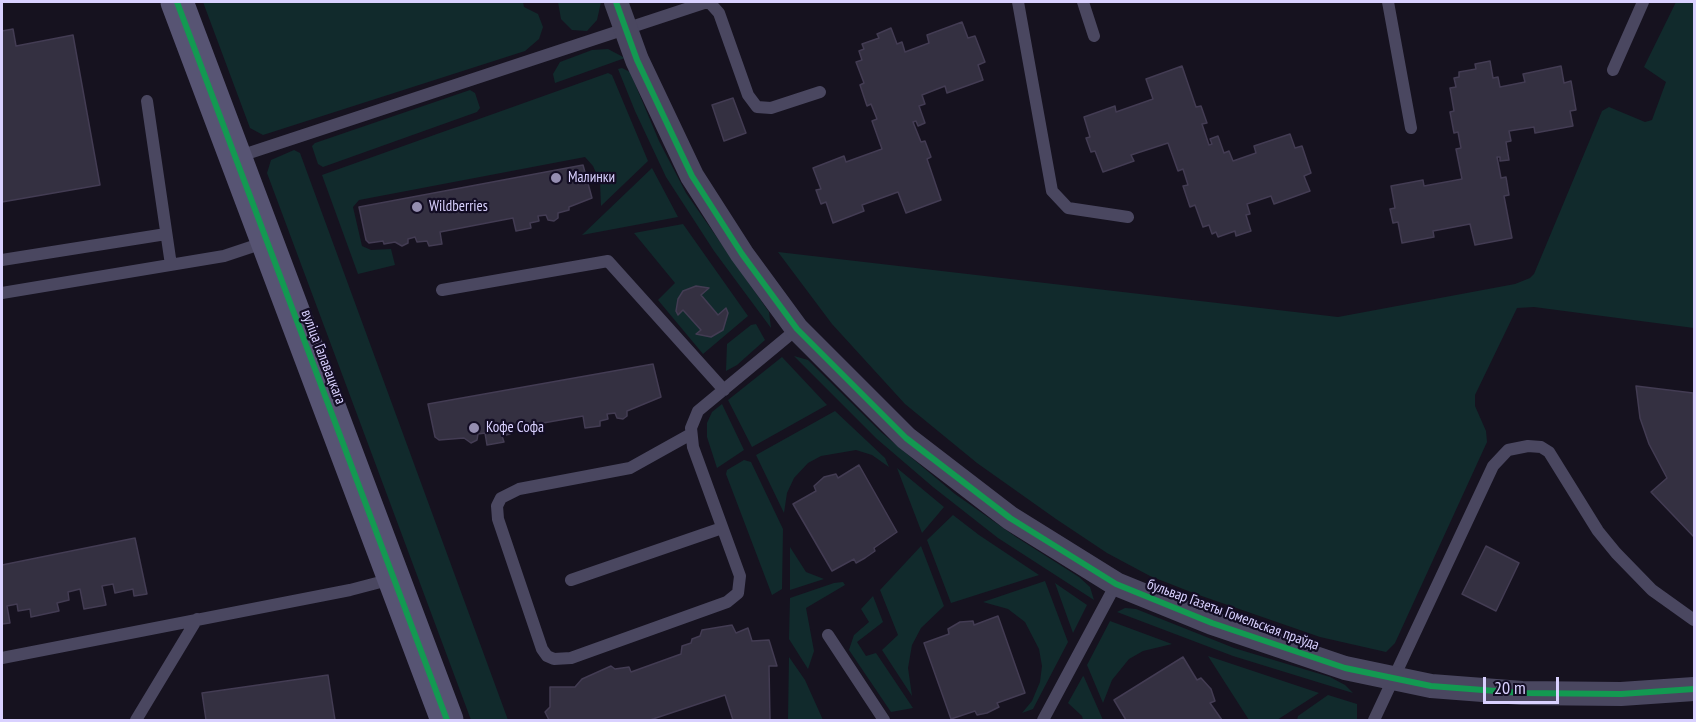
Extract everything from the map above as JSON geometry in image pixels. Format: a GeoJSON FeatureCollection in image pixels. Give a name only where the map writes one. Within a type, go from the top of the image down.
{"type":"FeatureCollection","features":[{"type":"Feature","properties":{"kind":"street","name":"вуліца Галавацкага"},"geometry":{"type":"LineString","coordinates":[[177,2],[447,720]]}},
{"type":"Feature","properties":{"kind":"street","name":"бульвар Газеты Гомельская праўда"},"geometry":{"type":"LineString","coordinates":[[616,2],[637,60],[692,176],[736,245],[797,329],[906,438],[1010,518],[1116,584],[1289,651],[1393,679],[1431,686],[1543,694],[1621,694],[1695,689]]}},
{"type":"Feature","properties":{"kind":"lane"},"geometry":{"type":"LineString","coordinates":[[1018,2],[1052,191],[1068,208],[1128,217]]}},
{"type":"Feature","properties":{"kind":"lane"},"geometry":{"type":"LineString","coordinates":[[1083,2],[1094,36]]}},
{"type":"Feature","properties":{"kind":"lane"},"geometry":{"type":"LineString","coordinates":[[1388,2],[1411,128]]}},
{"type":"Feature","properties":{"kind":"lane"},"geometry":{"type":"LineString","coordinates":[[1613,69],[1643,2]]}},
{"type":"Feature","properties":{"kind":"lane"},"geometry":{"type":"LineString","coordinates":[[236,158],[710,3],[719,13],[748,95],[757,107],[771,108],[820,92]]}},
{"type":"Feature","properties":{"kind":"lane"},"geometry":{"type":"LineString","coordinates":[[147,101],[171,265]]}},
{"type":"Feature","properties":{"kind":"lane"},"geometry":{"type":"LineString","coordinates":[[2,260],[166,234]]}},
{"type":"Feature","properties":{"kind":"lane"},"geometry":{"type":"LineString","coordinates":[[2,293],[224,256],[267,242]]}},
{"type":"Feature","properties":{"kind":"lane"},"geometry":{"type":"LineString","coordinates":[[442,290],[608,261],[724,390]]}},
{"type":"Feature","properties":{"kind":"lane"},"geometry":{"type":"LineString","coordinates":[[691,434],[630,468],[519,489],[501,498],[497,507],[498,519],[542,649],[554,659],[571,657],[731,600],[738,593],[740,576],[691,434],[692,423],[698,411],[797,329]]}},
{"type":"Feature","properties":{"kind":"lane"},"geometry":{"type":"LineString","coordinates":[[1374,720],[1493,466],[1504,452],[1518,448],[1541,447],[1549,452],[1598,531],[1616,553],[1652,590],[1695,621]]}},
{"type":"Feature","properties":{"kind":"lane"},"geometry":{"type":"LineString","coordinates":[[571,580],[722,528]]}},
{"type":"Feature","properties":{"kind":"lane"},"geometry":{"type":"LineString","coordinates":[[2,658],[350,590],[393,579]]}},
{"type":"Feature","properties":{"kind":"lane"},"geometry":{"type":"LineString","coordinates":[[1043,720],[1116,584]]}},
{"type":"Feature","properties":{"kind":"lane"},"geometry":{"type":"LineString","coordinates":[[136,720],[197,619]]}},
{"type":"Feature","properties":{"kind":"lane"},"geometry":{"type":"LineString","coordinates":[[828,634],[884,720]]}},
{"type":"Feature","properties":{"kind":"green space"},"geometry":{"type":"Polygon","coordinates":[[[203,2],[523,2],[524,7],[538,14],[543,27],[539,39],[525,51],[263,135],[250,128],[203,2]]]}},
{"type":"Feature","properties":{"kind":"green space"},"geometry":{"type":"Polygon","coordinates":[[[558,2],[601,2],[597,20],[587,31],[572,30],[561,19],[558,2]]]}},
{"type":"Feature","properties":{"kind":"green space"},"geometry":{"type":"Polygon","coordinates":[[[1676,2],[1694,2],[1694,328],[1534,307],[1517,308],[1475,395],[1475,406],[1486,431],[1487,442],[1395,643],[1386,652],[1320,637],[1196,594],[1150,576],[1107,553],[977,463],[905,404],[832,324],[778,252],[1338,317],[1515,284],[1534,274],[1602,111],[1609,107],[1645,122],[1652,120],[1666,82],[1644,67],[1676,2]]]}},
{"type":"Feature","properties":{"kind":"green space"},"geometry":{"type":"Polygon","coordinates":[[[608,49],[625,58],[555,83],[553,74],[560,62],[592,50],[608,49]]]}},
{"type":"Feature","properties":{"kind":"green space"},"geometry":{"type":"Polygon","coordinates":[[[622,68],[630,72],[659,141],[686,193],[769,312],[771,328],[714,251],[666,177],[618,69],[622,68]]]}},
{"type":"Feature","properties":{"kind":"green space"},"geometry":{"type":"Polygon","coordinates":[[[608,73],[612,75],[648,161],[601,206],[600,182],[593,166],[585,157],[359,200],[353,207],[362,246],[371,250],[391,249],[395,265],[358,274],[322,175],[608,73]]]}},
{"type":"Feature","properties":{"kind":"green space"},"geometry":{"type":"Polygon","coordinates":[[[470,90],[475,93],[480,108],[477,112],[323,167],[318,164],[312,146],[315,143],[470,90]]]}},
{"type":"Feature","properties":{"kind":"green space"},"geometry":{"type":"Polygon","coordinates":[[[294,150],[300,153],[508,720],[471,720],[267,173],[271,160],[294,150]]]}},
{"type":"Feature","properties":{"kind":"green space"},"geometry":{"type":"Polygon","coordinates":[[[652,168],[678,217],[582,235],[652,168]]]}},
{"type":"Feature","properties":{"kind":"green space"},"geometry":{"type":"Polygon","coordinates":[[[683,224],[748,316],[703,354],[658,300],[675,283],[634,233],[683,224]]]}},
{"type":"Feature","properties":{"kind":"green space"},"geometry":{"type":"Polygon","coordinates":[[[756,324],[765,340],[737,365],[726,371],[727,344],[751,325],[756,324]]]}},
{"type":"Feature","properties":{"kind":"green space"},"geometry":{"type":"Polygon","coordinates":[[[794,356],[808,360],[882,433],[955,494],[1016,537],[1079,577],[1090,587],[1094,600],[998,538],[933,487],[877,439],[794,356]]]}},
{"type":"Feature","properties":{"kind":"green space"},"geometry":{"type":"Polygon","coordinates":[[[782,357],[827,405],[752,447],[728,400],[782,357]]]}},
{"type":"Feature","properties":{"kind":"green space"},"geometry":{"type":"Polygon","coordinates":[[[722,404],[744,450],[717,468],[707,437],[707,423],[712,412],[722,404]]]}},
{"type":"Feature","properties":{"kind":"green space"},"geometry":{"type":"Polygon","coordinates":[[[835,411],[885,458],[889,467],[872,455],[856,450],[821,456],[808,463],[794,478],[787,493],[784,513],[756,455],[835,411]]]}},
{"type":"Feature","properties":{"kind":"green space"},"geometry":{"type":"Polygon","coordinates":[[[744,460],[751,462],[783,529],[782,589],[772,595],[726,474],[727,470],[744,460]]]}},
{"type":"Feature","properties":{"kind":"green space"},"geometry":{"type":"Polygon","coordinates":[[[897,468],[944,507],[922,533],[897,468]]]}},
{"type":"Feature","properties":{"kind":"green space"},"geometry":{"type":"Polygon","coordinates":[[[953,515],[1039,575],[951,603],[927,540],[953,515]]]}},
{"type":"Feature","properties":{"kind":"green space"},"geometry":{"type":"Polygon","coordinates":[[[921,546],[944,606],[921,628],[912,645],[908,668],[912,696],[882,650],[898,635],[880,590],[921,546]]]}},
{"type":"Feature","properties":{"kind":"green space"},"geometry":{"type":"Polygon","coordinates":[[[790,547],[806,572],[824,579],[790,590],[790,547]]]}},
{"type":"Feature","properties":{"kind":"green space"},"geometry":{"type":"Polygon","coordinates":[[[1045,581],[1068,642],[1033,709],[1022,713],[1032,701],[1040,682],[1042,666],[1039,649],[1025,622],[1008,609],[983,602],[1045,581]]]}},
{"type":"Feature","properties":{"kind":"green space"},"geometry":{"type":"Polygon","coordinates":[[[843,582],[845,585],[806,608],[814,651],[808,669],[789,639],[790,598],[843,582]]]}},
{"type":"Feature","properties":{"kind":"green space"},"geometry":{"type":"Polygon","coordinates":[[[1055,583],[1087,605],[1073,633],[1055,583]]]}},
{"type":"Feature","properties":{"kind":"green space"},"geometry":{"type":"Polygon","coordinates":[[[873,596],[883,622],[857,642],[866,656],[876,653],[913,708],[891,712],[849,650],[854,635],[869,622],[861,609],[873,596]]]}},
{"type":"Feature","properties":{"kind":"green space"},"geometry":{"type":"Polygon","coordinates":[[[1125,608],[1136,609],[1234,648],[1330,677],[1345,685],[1353,693],[1233,656],[1117,612],[1125,608]]]}},
{"type":"Feature","properties":{"kind":"green space"},"geometry":{"type":"Polygon","coordinates":[[[1110,621],[1172,644],[1143,651],[1129,659],[1112,680],[1103,703],[1087,665],[1110,621]]]}},
{"type":"Feature","properties":{"kind":"green space"},"geometry":{"type":"Polygon","coordinates":[[[1208,656],[1319,693],[1277,720],[1249,720],[1208,656]]]}},
{"type":"Feature","properties":{"kind":"green space"},"geometry":{"type":"Polygon","coordinates":[[[789,657],[805,680],[823,720],[788,720],[789,657]]]}},
{"type":"Feature","properties":{"kind":"green space"},"geometry":{"type":"Polygon","coordinates":[[[1083,676],[1103,720],[1083,720],[1082,716],[1068,703],[1083,676]]]}},
{"type":"Feature","properties":{"kind":"green space"},"geometry":{"type":"Polygon","coordinates":[[[1328,695],[1357,704],[1357,720],[1297,720],[1298,716],[1328,695]]]}},
{"type":"Feature","properties":{"kind":"building"},"geometry":{"type":"Polygon","coordinates":[[[962,22],[968,38],[975,36],[985,62],[978,65],[983,80],[947,93],[945,86],[922,95],[925,104],[919,106],[925,123],[918,126],[916,121],[913,122],[921,142],[925,141],[931,157],[927,159],[941,200],[906,213],[898,192],[862,205],[864,211],[833,223],[826,202],[821,204],[816,190],[821,189],[813,168],[844,156],[846,162],[882,149],[872,121],[877,119],[871,104],[867,106],[860,85],[864,83],[856,62],[862,60],[859,51],[864,49],[862,44],[879,38],[877,34],[891,28],[897,44],[902,42],[905,52],[929,43],[927,35],[962,22]]]}},
{"type":"Feature","properties":{"kind":"building"},"geometry":{"type":"Polygon","coordinates":[[[13,29],[16,46],[73,35],[100,185],[2,202],[2,31],[13,29]]]}},
{"type":"Feature","properties":{"kind":"building"},"geometry":{"type":"Polygon","coordinates":[[[1490,61],[1493,78],[1498,77],[1500,87],[1525,82],[1523,74],[1561,66],[1564,83],[1571,81],[1576,110],[1570,111],[1573,126],[1535,133],[1534,127],[1509,131],[1511,141],[1506,142],[1509,160],[1500,161],[1500,157],[1497,157],[1501,178],[1506,177],[1509,195],[1504,196],[1512,238],[1475,245],[1470,224],[1433,231],[1434,237],[1402,243],[1398,222],[1393,223],[1390,209],[1395,208],[1391,186],[1423,180],[1424,186],[1462,179],[1456,149],[1461,148],[1458,132],[1454,133],[1450,112],[1454,111],[1450,88],[1456,87],[1454,78],[1459,77],[1459,72],[1476,69],[1475,64],[1490,61]]]}},
{"type":"Feature","properties":{"kind":"building"},"geometry":{"type":"Polygon","coordinates":[[[1182,66],[1196,107],[1201,106],[1207,123],[1202,124],[1209,145],[1212,144],[1210,139],[1218,136],[1224,153],[1229,151],[1233,161],[1256,153],[1254,146],[1290,134],[1295,148],[1302,146],[1311,173],[1304,176],[1310,191],[1274,204],[1271,196],[1247,204],[1250,214],[1246,215],[1251,231],[1236,236],[1235,231],[1218,237],[1216,232],[1212,234],[1209,225],[1203,227],[1195,205],[1190,207],[1183,186],[1188,185],[1183,169],[1178,171],[1168,143],[1131,155],[1134,161],[1103,172],[1095,151],[1091,152],[1086,138],[1090,137],[1084,117],[1115,106],[1116,112],[1153,99],[1146,79],[1182,66]]]}},
{"type":"Feature","properties":{"kind":"building"},"geometry":{"type":"Polygon","coordinates":[[[733,98],[746,133],[724,141],[712,105],[733,98]]]}},
{"type":"Feature","properties":{"kind":"building"},"geometry":{"type":"Polygon","coordinates":[[[583,165],[592,198],[558,213],[558,218],[554,221],[548,220],[546,215],[538,216],[539,221],[530,223],[531,228],[516,231],[513,218],[440,232],[442,244],[429,246],[427,241],[417,242],[415,237],[408,239],[408,243],[402,246],[395,242],[369,243],[366,240],[359,207],[583,165]]]}},
{"type":"Feature","properties":{"kind":"building"},"geometry":{"type":"Polygon","coordinates":[[[696,286],[709,288],[701,295],[718,315],[726,308],[728,313],[723,330],[711,337],[696,334],[701,330],[683,310],[678,315],[676,311],[678,299],[683,291],[696,286]]]}},
{"type":"Feature","properties":{"kind":"building"},"geometry":{"type":"Polygon","coordinates":[[[653,364],[661,397],[627,411],[627,416],[623,419],[617,418],[615,413],[607,414],[608,419],[600,421],[600,426],[585,428],[583,416],[509,429],[510,434],[502,436],[504,442],[487,445],[485,433],[478,434],[477,440],[471,443],[464,438],[439,440],[435,437],[428,404],[653,364]]]}},
{"type":"Feature","properties":{"kind":"building"},"geometry":{"type":"Polygon","coordinates":[[[1636,386],[1693,393],[1694,537],[1651,492],[1667,478],[1649,444],[1640,418],[1636,386]]]}},
{"type":"Feature","properties":{"kind":"building"},"geometry":{"type":"Polygon","coordinates":[[[859,465],[897,532],[874,548],[875,551],[865,558],[856,563],[854,559],[832,571],[793,504],[816,491],[814,486],[824,477],[836,474],[838,478],[859,465]]]}},
{"type":"Feature","properties":{"kind":"building"},"geometry":{"type":"Polygon","coordinates":[[[135,538],[147,594],[134,596],[133,589],[115,593],[113,584],[102,586],[106,605],[84,609],[80,589],[68,592],[69,600],[57,603],[59,611],[31,617],[30,609],[18,611],[17,604],[7,606],[10,623],[2,624],[2,565],[135,538]]]}},
{"type":"Feature","properties":{"kind":"building"},"geometry":{"type":"Polygon","coordinates":[[[1486,546],[1519,563],[1496,611],[1462,594],[1486,546]]]}},
{"type":"Feature","properties":{"kind":"building"},"geometry":{"type":"Polygon","coordinates":[[[998,616],[1025,693],[997,703],[999,707],[987,713],[977,715],[975,711],[951,719],[924,643],[949,634],[948,629],[960,622],[973,621],[974,625],[998,616]]]}},
{"type":"Feature","properties":{"kind":"building"},"geometry":{"type":"Polygon","coordinates":[[[732,625],[736,633],[748,628],[752,641],[769,640],[777,666],[769,666],[770,720],[733,720],[725,695],[650,720],[549,720],[545,712],[550,707],[550,687],[575,687],[582,679],[611,666],[615,669],[629,667],[631,672],[681,654],[682,646],[700,636],[702,630],[732,625]]]}},
{"type":"Feature","properties":{"kind":"building"},"geometry":{"type":"Polygon","coordinates":[[[1183,657],[1197,680],[1201,678],[1211,689],[1215,701],[1210,703],[1222,720],[1126,720],[1114,700],[1183,657]]]}},
{"type":"Feature","properties":{"kind":"building"},"geometry":{"type":"Polygon","coordinates":[[[328,675],[335,720],[206,720],[202,693],[328,675]]]}},
{"type":"Feature","properties":{"kind":"cycle path"},"geometry":{"type":"LineString","coordinates":[[177,2],[447,720]]}},
{"type":"Feature","properties":{"kind":"cycle path"},"geometry":{"type":"LineString","coordinates":[[616,2],[637,60],[692,176],[742,254],[797,329],[906,438],[1010,518],[1116,584],[1212,623],[1345,668],[1431,686],[1522,693],[1621,694],[1694,689]]}},
{"type":"Feature","properties":{"kind":"place","name":"Малинки"},"geometry":{"type":"Point","coordinates":[556,178]}},
{"type":"Feature","properties":{"kind":"place","name":"Wildberries"},"geometry":{"type":"Point","coordinates":[417,207]}},
{"type":"Feature","properties":{"kind":"place","name":"Кофе Софа"},"geometry":{"type":"Point","coordinates":[474,428]}}]}
